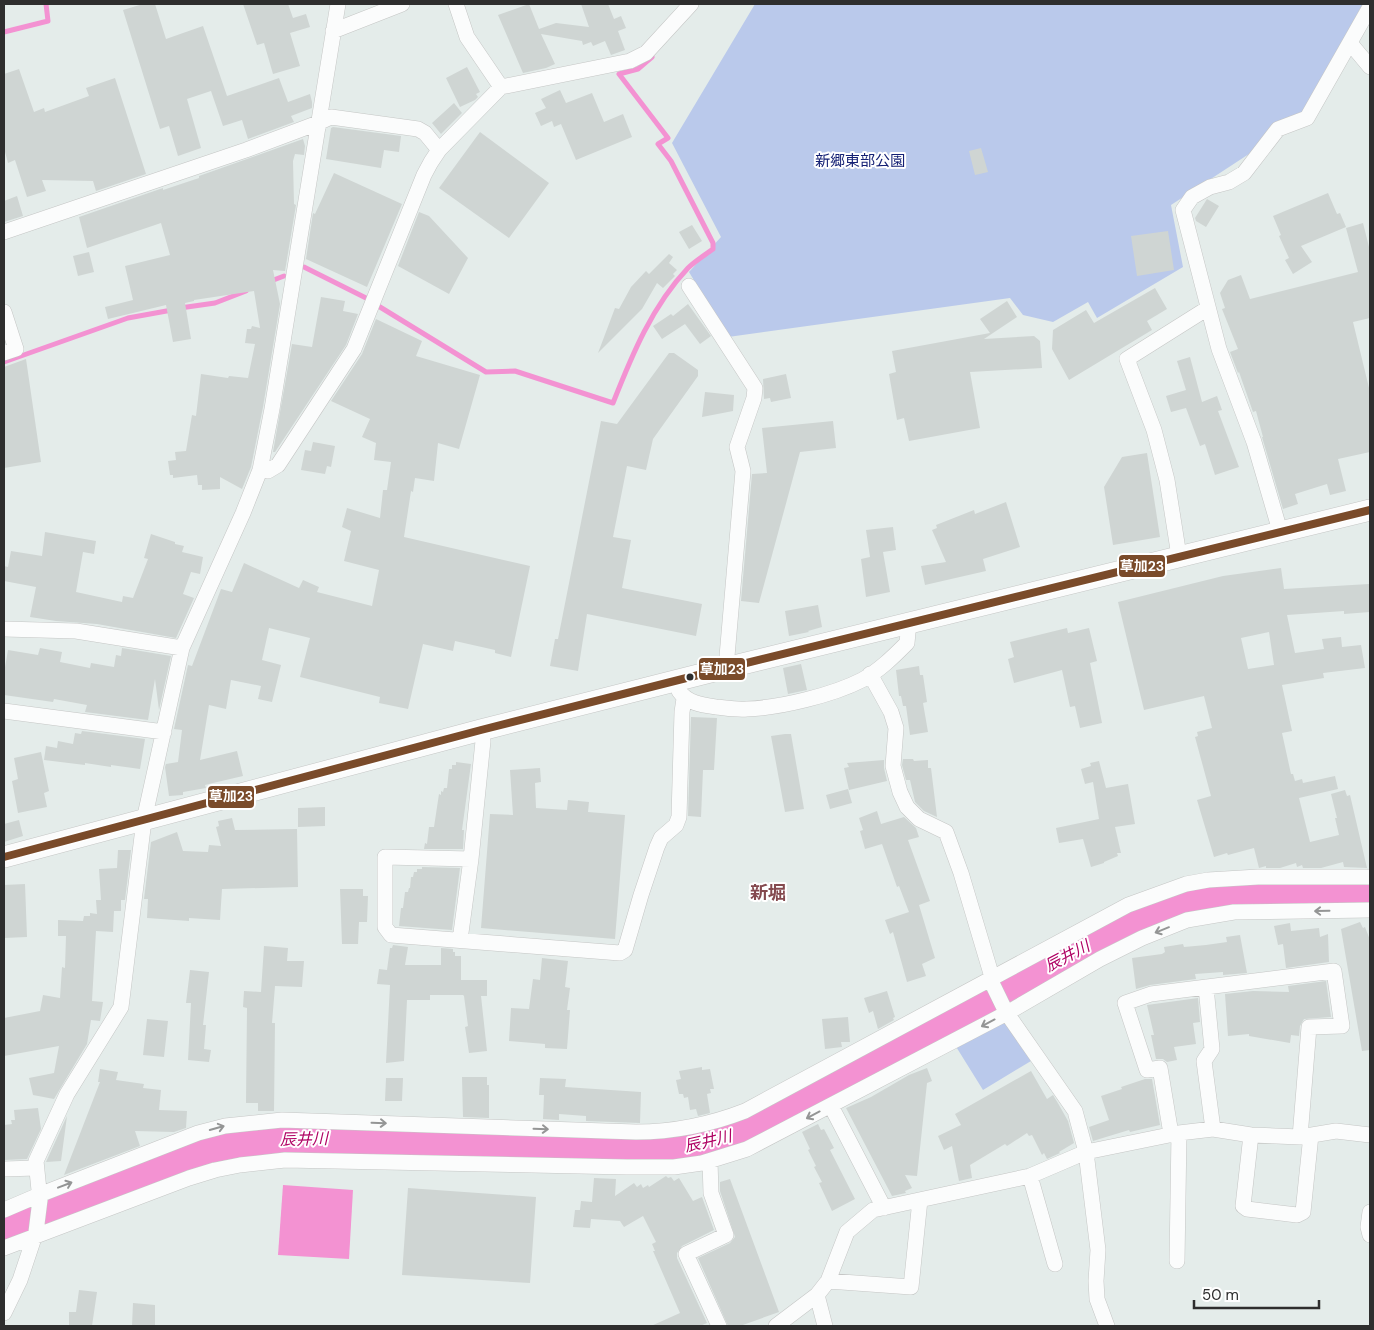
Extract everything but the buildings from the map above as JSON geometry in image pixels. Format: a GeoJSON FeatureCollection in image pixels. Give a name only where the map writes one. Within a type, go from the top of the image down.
{"type":"FeatureCollection","features":[{"type":"Feature","properties":{"kind":"main road"},"geometry":{"type":"LineString","coordinates":[[4,857],[481,730],[678,690],[726,668],[1370,510]]}},
{"type":"Feature","properties":{"kind":"street"},"geometry":{"type":"LineString","coordinates":[[4,1314],[20,1280],[35,1235],[39,1197],[36,1160],[61,1104],[121,1006],[144,820],[182,648],[260,470],[272,409],[338,4]]}},
{"type":"Feature","properties":{"kind":"street"},"geometry":{"type":"LineString","coordinates":[[333,31],[402,4]]}},
{"type":"Feature","properties":{"kind":"street"},"geometry":{"type":"LineString","coordinates":[[456,4],[467,37],[501,87]]}},
{"type":"Feature","properties":{"kind":"street"},"geometry":{"type":"LineString","coordinates":[[260,470],[268,471],[278,465],[354,349],[424,175],[430,162],[439,150],[501,87],[630,61],[646,53],[691,4]]}},
{"type":"Feature","properties":{"kind":"street"},"geometry":{"type":"LineString","coordinates":[[1280,531],[1254,442],[1218,348],[1184,210],[1192,197],[1210,187],[1229,182],[1244,173],[1278,129],[1306,118],[1370,7]]}},
{"type":"Feature","properties":{"kind":"street"},"geometry":{"type":"LineString","coordinates":[[1350,43],[1370,67]]}},
{"type":"Feature","properties":{"kind":"street"},"geometry":{"type":"LineString","coordinates":[[4,232],[246,150],[318,124],[331,117],[418,129],[425,133],[439,150]]}},
{"type":"Feature","properties":{"kind":"street"},"geometry":{"type":"LineString","coordinates":[[689,286],[755,388],[754,398],[737,447],[743,471],[726,668]]}},
{"type":"Feature","properties":{"kind":"street"},"geometry":{"type":"LineString","coordinates":[[1180,556],[1167,480],[1154,430],[1127,359],[1208,308]]}},
{"type":"Feature","properties":{"kind":"street"},"geometry":{"type":"LineString","coordinates":[[4,312],[16,349],[4,353]]}},
{"type":"Feature","properties":{"kind":"street"},"geometry":{"type":"LineString","coordinates":[[678,690],[706,706],[745,710],[781,706],[825,694],[862,680],[892,657],[907,643],[908,622]]}},
{"type":"Feature","properties":{"kind":"street"},"geometry":{"type":"LineString","coordinates":[[4,630],[76,631],[182,648]]}},
{"type":"Feature","properties":{"kind":"street"},"geometry":{"type":"LineString","coordinates":[[870,674],[892,712],[896,728],[893,766],[900,792],[907,807],[920,819],[946,832],[961,873],[991,979],[1007,1012],[1075,1111],[1086,1152],[1098,1250],[1097,1299],[1106,1326]]}},
{"type":"Feature","properties":{"kind":"street"},"geometry":{"type":"LineString","coordinates":[[471,859],[385,857],[386,927],[391,935],[620,953],[625,950],[657,847],[661,838],[676,824],[678,817],[682,712],[678,690]]}},
{"type":"Feature","properties":{"kind":"street"},"geometry":{"type":"LineString","coordinates":[[4,711],[164,732]]}},
{"type":"Feature","properties":{"kind":"street"},"geometry":{"type":"LineString","coordinates":[[460,940],[471,859],[483,741],[481,730]]}},
{"type":"Feature","properties":{"kind":"street"},"geometry":{"type":"LineString","coordinates":[[4,1210],[198,1133],[225,1126],[256,1122],[314,1121],[636,1132],[661,1132],[701,1125],[745,1111],[1128,906],[1186,884],[1232,877],[1370,877]]}},
{"type":"Feature","properties":{"kind":"street"},"geometry":{"type":"LineString","coordinates":[[4,1248],[189,1178],[240,1164],[304,1160],[627,1168],[674,1167],[710,1161],[747,1149],[1007,1012],[1100,959],[1142,938],[1187,920],[1234,912],[1370,910]]}},
{"type":"Feature","properties":{"kind":"street"},"geometry":{"type":"LineString","coordinates":[[1177,1261],[1175,1133],[1160,1068],[1147,1070],[1125,1003],[1151,994],[1334,971],[1342,1026],[1308,1027],[1303,1212],[1297,1216],[1247,1209],[1243,1206],[1251,1135]]}},
{"type":"Feature","properties":{"kind":"street"},"geometry":{"type":"LineString","coordinates":[[1206,988],[1212,1049],[1204,1061],[1213,1128]]}},
{"type":"Feature","properties":{"kind":"street"},"geometry":{"type":"LineString","coordinates":[[831,1106],[884,1208]]}},
{"type":"Feature","properties":{"kind":"street"},"geometry":{"type":"LineString","coordinates":[[776,1326],[817,1295],[828,1281],[847,1232],[873,1210],[1030,1176],[1086,1152],[1175,1133],[1213,1128],[1251,1135],[1306,1136],[1336,1131],[1370,1135]]}},
{"type":"Feature","properties":{"kind":"street"},"geometry":{"type":"LineString","coordinates":[[710,1161],[711,1193],[726,1235],[686,1254],[719,1326]]}},
{"type":"Feature","properties":{"kind":"street"},"geometry":{"type":"LineString","coordinates":[[4,1169],[36,1168]]}},
{"type":"Feature","properties":{"kind":"street"},"geometry":{"type":"LineString","coordinates":[[1030,1176],[1055,1264]]}},
{"type":"Feature","properties":{"kind":"street"},"geometry":{"type":"LineString","coordinates":[[828,1281],[911,1287],[920,1200]]}},
{"type":"Feature","properties":{"kind":"street"},"geometry":{"type":"LineString","coordinates":[[1370,1212],[1368,1228],[1370,1236]]}},
{"type":"Feature","properties":{"kind":"street"},"geometry":{"type":"LineString","coordinates":[[817,1295],[825,1326]]}},
{"type":"Feature","properties":{"kind":"green space","name":"新郷東部公園"},"geometry":{"type":"Polygon","coordinates":[[[755,4],[1363,4],[1300,116],[1267,131],[1255,150],[1171,205],[1183,267],[1097,318],[1088,302],[1053,322],[1023,315],[1010,298],[728,337],[689,272],[721,237],[672,143],[755,4]]]}},
{"type":"Feature","properties":{"kind":"green space"},"geometry":{"type":"Polygon","coordinates":[[[999,1023],[1007,1024],[1031,1061],[983,1090],[955,1045],[999,1023]]]}},
{"type":"Feature","properties":{"kind":"shaded area"},"geometry":{"type":"Polygon","coordinates":[[[283,1185],[353,1190],[349,1259],[278,1255],[283,1185]]]}},
{"type":"Feature","properties":{"kind":"waterway"},"geometry":{"type":"LineString","coordinates":[[4,32],[48,21],[46,4]]}},
{"type":"Feature","properties":{"kind":"waterway"},"geometry":{"type":"LineString","coordinates":[[380,307],[486,372],[515,371],[613,403],[644,332],[664,298],[688,268],[713,249],[713,243],[671,161],[658,144],[668,138],[619,74],[638,69],[652,57]]}},
{"type":"Feature","properties":{"kind":"waterway"},"geometry":{"type":"LineString","coordinates":[[304,267],[366,298]]}},
{"type":"Feature","properties":{"kind":"waterway"},"geometry":{"type":"LineString","coordinates":[[271,281],[284,276]]}},
{"type":"Feature","properties":{"kind":"waterway"},"geometry":{"type":"LineString","coordinates":[[180,308],[215,303],[246,291]]}},
{"type":"Feature","properties":{"kind":"waterway"},"geometry":{"type":"LineString","coordinates":[[4,362],[128,318],[172,310]]}},
{"type":"Feature","properties":{"kind":"waterway","name":"辰井川"},"geometry":{"type":"LineString","coordinates":[[4,1229],[68,1207],[134,1178],[189,1157],[230,1145],[271,1140],[337,1139],[650,1150],[693,1146],[733,1136],[880,1059],[942,1022],[1061,961],[1120,927],[1184,902],[1230,894],[1370,895]]}},
{"type":"Feature","properties":{"kind":"transit line","name":"草加23"},"geometry":{"type":"LineString","coordinates":[[4,857],[481,730],[1370,510]]}},
{"type":"Feature","properties":{"kind":"district","name":"新堀"},"geometry":{"type":"Point","coordinates":[768,893]}}]}
